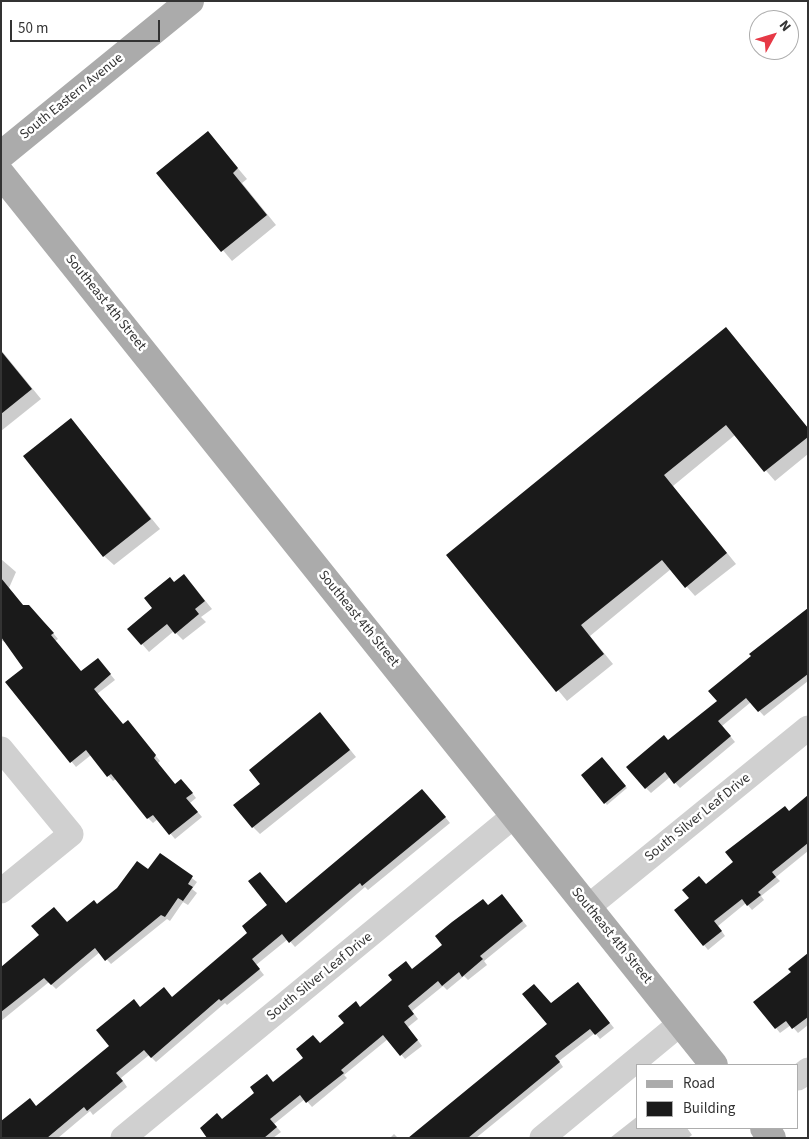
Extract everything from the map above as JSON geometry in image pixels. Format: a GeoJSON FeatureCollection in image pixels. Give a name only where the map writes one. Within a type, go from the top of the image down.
{"type":"FeatureCollection","features":[{"type":"Feature","properties":{"kind":"main road","name":"South Eastern Avenue"},"geometry":{"type":"LineString","coordinates":[[1,155],[190,1]]}},
{"type":"Feature","properties":{"kind":"main road","name":"Southeast 4th Street"},"geometry":{"type":"LineString","coordinates":[[1,174],[713,1064]]}},
{"type":"Feature","properties":{"kind":"street","name":"South Silver Leaf Drive"},"geometry":{"type":"LineString","coordinates":[[588,907],[808,728]]}},
{"type":"Feature","properties":{"kind":"street"},"geometry":{"type":"LineString","coordinates":[[1,749],[71,834],[1,891]]}},
{"type":"Feature","properties":{"kind":"street","name":"South Silver Leaf Drive"},"geometry":{"type":"LineString","coordinates":[[124,1138],[514,815]]}},
{"type":"Feature","properties":{"kind":"street"},"geometry":{"type":"LineString","coordinates":[[542,1138],[681,1023]]}},
{"type":"Feature","properties":{"kind":"building"},"geometry":{"type":"Polygon","coordinates":[[[208,131],[238,168],[233,173],[267,215],[221,252],[156,173],[208,131]]]}},
{"type":"Feature","properties":{"kind":"building"},"geometry":{"type":"Polygon","coordinates":[[[726,327],[808,428],[808,437],[764,472],[726,425],[664,475],[727,553],[685,588],[662,560],[581,625],[604,654],[556,692],[446,555],[726,327]]]}},
{"type":"Feature","properties":{"kind":"building"},"geometry":{"type":"Polygon","coordinates":[[[1,351],[32,389],[1,414],[1,351]]]}},
{"type":"Feature","properties":{"kind":"building"},"geometry":{"type":"Polygon","coordinates":[[[71,418],[151,519],[103,557],[23,456],[71,418]]]}},
{"type":"Feature","properties":{"kind":"building"},"geometry":{"type":"Polygon","coordinates":[[[184,574],[205,601],[195,609],[199,614],[175,634],[167,624],[141,645],[127,629],[152,608],[144,598],[170,577],[174,582],[184,574]]]}},
{"type":"Feature","properties":{"kind":"building"},"geometry":{"type":"Polygon","coordinates":[[[1,578],[23,605],[29,605],[54,633],[51,635],[81,671],[98,658],[111,674],[94,689],[123,724],[128,720],[156,755],[154,758],[175,784],[181,779],[193,793],[186,798],[198,812],[169,835],[153,815],[147,819],[111,774],[107,777],[86,750],[70,763],[5,682],[23,668],[1,637],[1,578]]]}},
{"type":"Feature","properties":{"kind":"building"},"geometry":{"type":"Polygon","coordinates":[[[808,608],[808,674],[758,712],[746,698],[718,721],[731,736],[674,784],[665,772],[645,789],[626,767],[664,735],[668,740],[717,701],[708,691],[751,656],[749,654],[808,608]]]}},
{"type":"Feature","properties":{"kind":"building"},"geometry":{"type":"Polygon","coordinates":[[[320,712],[350,750],[252,828],[233,805],[260,784],[249,770],[320,712]]]}},
{"type":"Feature","properties":{"kind":"building"},"geometry":{"type":"Polygon","coordinates":[[[602,757],[626,786],[604,804],[581,775],[602,757]]]}},
{"type":"Feature","properties":{"kind":"building"},"geometry":{"type":"Polygon","coordinates":[[[422,789],[446,817],[362,886],[360,883],[289,943],[282,934],[252,959],[260,969],[221,1001],[219,999],[151,1058],[144,1050],[116,1073],[123,1081],[87,1111],[84,1107],[47,1138],[1,1138],[1,1121],[30,1098],[36,1106],[109,1046],[96,1030],[134,999],[140,1007],[164,987],[172,997],[247,933],[242,926],[267,905],[248,881],[260,872],[286,903],[422,789]]]}},
{"type":"Feature","properties":{"kind":"building"},"geometry":{"type":"Polygon","coordinates":[[[808,795],[808,843],[772,872],[776,877],[758,892],[761,895],[747,906],[742,899],[714,921],[722,931],[703,946],[674,910],[689,898],[682,890],[699,876],[706,884],[733,862],[725,852],[785,806],[789,811],[808,795]]]}},
{"type":"Feature","properties":{"kind":"building"},"geometry":{"type":"Polygon","coordinates":[[[160,853],[193,876],[188,884],[193,887],[183,901],[178,898],[165,917],[161,915],[105,961],[95,948],[51,985],[44,978],[1,1012],[1,967],[39,935],[31,926],[54,907],[67,922],[94,900],[97,904],[117,888],[137,861],[148,869],[160,853]]]}},
{"type":"Feature","properties":{"kind":"building"},"geometry":{"type":"Polygon","coordinates":[[[502,894],[523,921],[480,956],[483,959],[462,977],[459,972],[442,986],[438,981],[408,1006],[414,1014],[404,1022],[418,1040],[400,1056],[383,1035],[341,1070],[344,1073],[306,1103],[300,1095],[270,1119],[277,1127],[264,1138],[207,1138],[200,1128],[217,1113],[222,1119],[254,1093],[250,1087],[267,1074],[273,1082],[303,1058],[296,1049],[313,1035],[320,1043],[344,1023],[338,1016],[356,1001],[360,1007],[392,980],[388,975],[406,961],[412,969],[442,945],[435,936],[452,922],[483,899],[488,905],[502,894]]]}},
{"type":"Feature","properties":{"kind":"building"},"geometry":{"type":"Polygon","coordinates":[[[808,953],[808,1017],[792,1029],[786,1021],[775,1029],[753,1002],[791,972],[788,969],[808,953]]]}},
{"type":"Feature","properties":{"kind":"building"},"geometry":{"type":"Polygon","coordinates":[[[578,982],[610,1023],[595,1035],[590,1029],[555,1056],[560,1062],[468,1138],[408,1138],[547,1024],[522,994],[534,984],[551,1003],[578,982]]]}}]}
